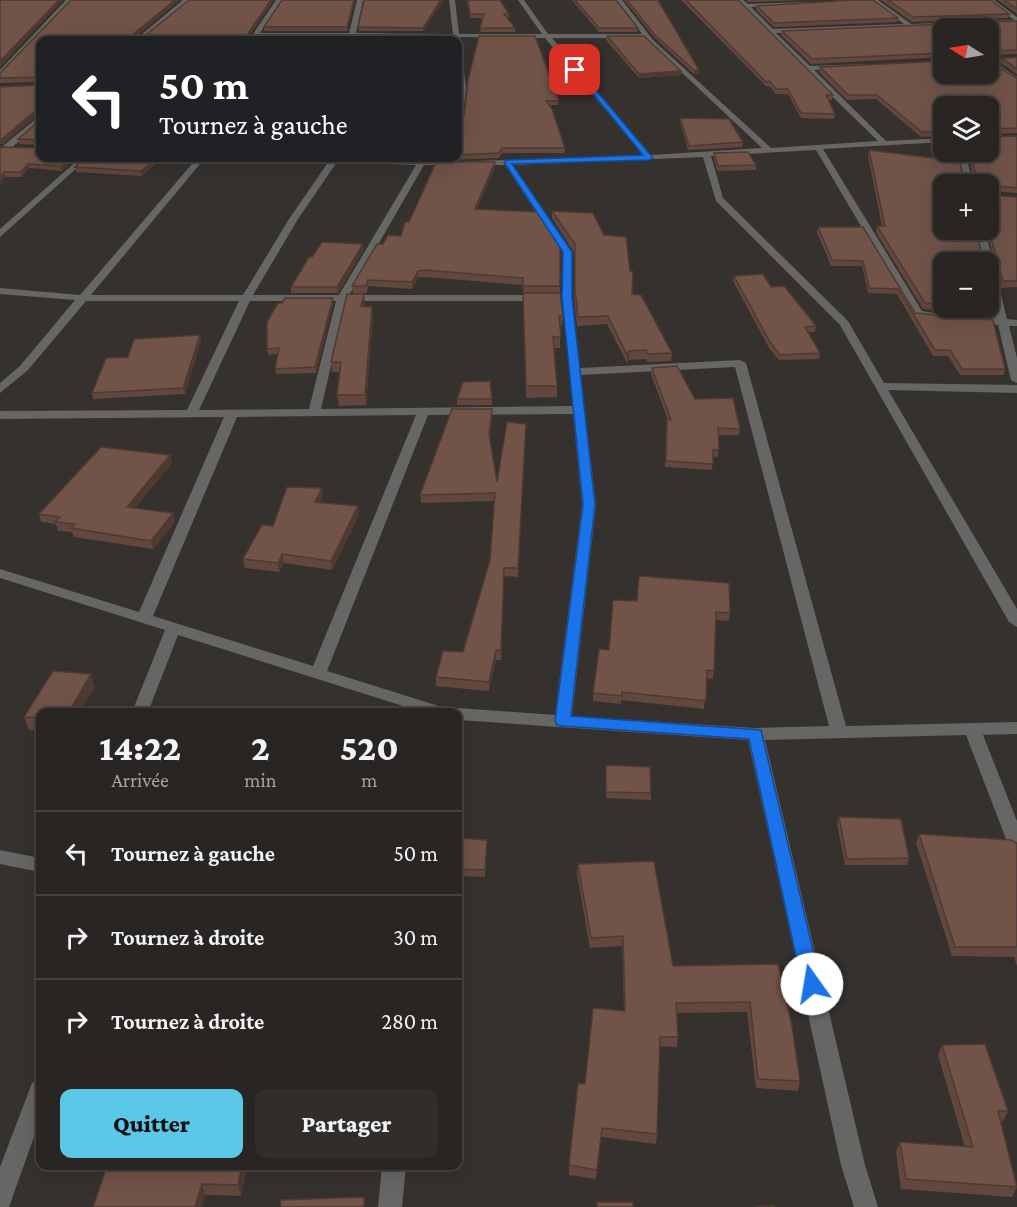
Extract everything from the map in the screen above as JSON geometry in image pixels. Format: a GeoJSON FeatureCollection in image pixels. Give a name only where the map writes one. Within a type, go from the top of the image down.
{"type":"FeatureCollection","features":[{"type":"Feature","properties":{"kind":"street"},"geometry":{"type":"LineString","coordinates":[[0,74],[69,0]]}},
{"type":"Feature","properties":{"kind":"street"},"geometry":{"type":"LineString","coordinates":[[143,36],[187,0]]}},
{"type":"Feature","properties":{"kind":"street"},"geometry":{"type":"LineString","coordinates":[[255,36],[279,0]]}},
{"type":"Feature","properties":{"kind":"street"},"geometry":{"type":"LineString","coordinates":[[352,36],[360,0]]}},
{"type":"Feature","properties":{"kind":"street"},"geometry":{"type":"LineString","coordinates":[[452,0],[456,36]]}},
{"type":"Feature","properties":{"kind":"street"},"geometry":{"type":"LineString","coordinates":[[521,0],[546,35],[649,158]]}},
{"type":"Feature","properties":{"kind":"street"},"geometry":{"type":"LineString","coordinates":[[619,0],[646,36],[769,150]]}},
{"type":"Feature","properties":{"kind":"street"},"geometry":{"type":"LineString","coordinates":[[740,0],[884,143]]}},
{"type":"Feature","properties":{"kind":"street"},"geometry":{"type":"LineString","coordinates":[[874,0],[909,25]]}},
{"type":"Feature","properties":{"kind":"street"},"geometry":{"type":"LineString","coordinates":[[990,0],[1017,21]]}},
{"type":"Feature","properties":{"kind":"street"},"geometry":{"type":"LineString","coordinates":[[746,6],[812,3]]}},
{"type":"Feature","properties":{"kind":"street"},"geometry":{"type":"LineString","coordinates":[[770,31],[1017,21]]}},
{"type":"Feature","properties":{"kind":"street"},"geometry":{"type":"LineString","coordinates":[[462,38],[546,35],[646,36]]}},
{"type":"Feature","properties":{"kind":"street"},"geometry":{"type":"LineString","coordinates":[[999,59],[1005,59]]}},
{"type":"Feature","properties":{"kind":"street"},"geometry":{"type":"LineString","coordinates":[[806,68],[875,65]]}},
{"type":"Feature","properties":{"kind":"street"},"geometry":{"type":"LineString","coordinates":[[999,68],[1017,80]]}},
{"type":"Feature","properties":{"kind":"street"},"geometry":{"type":"LineString","coordinates":[[3,148],[36,123]]}},
{"type":"Feature","properties":{"kind":"street"},"geometry":{"type":"LineString","coordinates":[[462,160],[507,162],[649,158],[933,141]]}},
{"type":"Feature","properties":{"kind":"street"},"geometry":{"type":"LineString","coordinates":[[818,147],[918,314],[1017,323]]}},
{"type":"Feature","properties":{"kind":"street"},"geometry":{"type":"LineString","coordinates":[[3,148],[18,149]]}},
{"type":"Feature","properties":{"kind":"street"},"geometry":{"type":"LineString","coordinates":[[706,154],[719,199],[844,323],[1017,622]]}},
{"type":"Feature","properties":{"kind":"street"},"geometry":{"type":"LineString","coordinates":[[0,234],[80,162]]}},
{"type":"Feature","properties":{"kind":"street"},"geometry":{"type":"LineString","coordinates":[[0,388],[24,368],[198,162]]}},
{"type":"Feature","properties":{"kind":"street"},"geometry":{"type":"LineString","coordinates":[[192,413],[215,356],[299,208],[332,162]]}},
{"type":"Feature","properties":{"kind":"street"},"geometry":{"type":"LineString","coordinates":[[314,411],[342,298],[422,162]]}},
{"type":"Feature","properties":{"kind":"street"},"geometry":{"type":"LineString","coordinates":[[507,162],[567,252],[567,298],[589,505],[563,721]]}},
{"type":"Feature","properties":{"kind":"street"},"geometry":{"type":"LineString","coordinates":[[0,291],[83,298],[567,298]]}},
{"type":"Feature","properties":{"kind":"street"},"geometry":{"type":"LineString","coordinates":[[999,306],[1017,380]]}},
{"type":"Feature","properties":{"kind":"street"},"geometry":{"type":"LineString","coordinates":[[575,372],[740,363],[839,732]]}},
{"type":"Feature","properties":{"kind":"street"},"geometry":{"type":"LineString","coordinates":[[880,386],[1017,389]]}},
{"type":"Feature","properties":{"kind":"street"},"geometry":{"type":"LineString","coordinates":[[0,414],[579,410]]}},
{"type":"Feature","properties":{"kind":"street"},"geometry":{"type":"LineString","coordinates":[[317,675],[423,412]]}},
{"type":"Feature","properties":{"kind":"street"},"geometry":{"type":"LineString","coordinates":[[144,619],[232,413]]}},
{"type":"Feature","properties":{"kind":"street"},"geometry":{"type":"LineString","coordinates":[[0,573],[419,708]]}},
{"type":"Feature","properties":{"kind":"street"},"geometry":{"type":"LineString","coordinates":[[142,708],[174,629]]}},
{"type":"Feature","properties":{"kind":"street"},"geometry":{"type":"LineString","coordinates":[[462,714],[755,734],[1017,729]]}},
{"type":"Feature","properties":{"kind":"street"},"geometry":{"type":"LineString","coordinates":[[972,729],[1017,844]]}},
{"type":"Feature","properties":{"kind":"street"},"geometry":{"type":"LineString","coordinates":[[755,734],[853,1166],[866,1207]]}},
{"type":"Feature","properties":{"kind":"street"},"geometry":{"type":"LineString","coordinates":[[0,857],[36,864]]}},
{"type":"Feature","properties":{"kind":"street"},"geometry":{"type":"LineString","coordinates":[[0,1199],[36,1101]]}},
{"type":"Feature","properties":{"kind":"street"},"geometry":{"type":"LineString","coordinates":[[390,1207],[394,1170]]}},
{"type":"Feature","properties":{"kind":"building"},"geometry":{"type":"Polygon","coordinates":[[[0,0],[59,0],[0,61],[0,0]]]}},
{"type":"Feature","properties":{"kind":"building"},"geometry":{"type":"Polygon","coordinates":[[[71,0],[175,0],[133,36],[36,36],[36,77],[0,78],[0,73],[71,0]]]}},
{"type":"Feature","properties":{"kind":"building"},"geometry":{"type":"Polygon","coordinates":[[[189,0],[271,0],[247,35],[144,36],[189,0]]]}},
{"type":"Feature","properties":{"kind":"building"},"geometry":{"type":"Polygon","coordinates":[[[282,0],[354,0],[347,27],[264,27],[282,0]]]}},
{"type":"Feature","properties":{"kind":"building"},"geometry":{"type":"Polygon","coordinates":[[[364,0],[441,0],[423,28],[358,27],[364,0]]]}},
{"type":"Feature","properties":{"kind":"building"},"geometry":{"type":"Polygon","coordinates":[[[468,0],[500,0],[509,14],[504,14],[515,28],[480,28],[484,14],[470,14],[468,0]]]}},
{"type":"Feature","properties":{"kind":"building"},"geometry":{"type":"Polygon","coordinates":[[[575,0],[616,0],[638,28],[599,28],[575,0]]]}},
{"type":"Feature","properties":{"kind":"building"},"geometry":{"type":"Polygon","coordinates":[[[627,0],[658,0],[699,70],[694,70],[655,35],[627,0]]]}},
{"type":"Feature","properties":{"kind":"building"},"geometry":{"type":"Polygon","coordinates":[[[686,0],[738,0],[833,95],[826,95],[835,114],[801,113],[788,89],[776,89],[770,81],[766,82],[686,0]]]}},
{"type":"Feature","properties":{"kind":"building"},"geometry":{"type":"Polygon","coordinates":[[[873,0],[898,18],[774,23],[757,6],[873,0]]]}},
{"type":"Feature","properties":{"kind":"building"},"geometry":{"type":"Polygon","coordinates":[[[888,0],[991,0],[1009,14],[913,17],[888,0]]]}},
{"type":"Feature","properties":{"kind":"building"},"geometry":{"type":"Polygon","coordinates":[[[1004,0],[1017,0],[1017,9],[1004,0]]]}},
{"type":"Feature","properties":{"kind":"building"},"geometry":{"type":"Polygon","coordinates":[[[1017,21],[1017,50],[999,51],[999,22],[1017,21]]]}},
{"type":"Feature","properties":{"kind":"building"},"geometry":{"type":"Polygon","coordinates":[[[933,25],[933,54],[812,59],[782,31],[933,25]]]}},
{"type":"Feature","properties":{"kind":"building"},"geometry":{"type":"Polygon","coordinates":[[[258,35],[347,36],[257,36],[258,35]]]}},
{"type":"Feature","properties":{"kind":"building"},"geometry":{"type":"Polygon","coordinates":[[[356,35],[418,36],[355,36],[356,35]]]}},
{"type":"Feature","properties":{"kind":"building"},"geometry":{"type":"Polygon","coordinates":[[[479,36],[535,36],[559,101],[546,101],[552,109],[565,148],[502,148],[499,153],[462,155],[462,117],[479,36]]]}},
{"type":"Feature","properties":{"kind":"building"},"geometry":{"type":"Polygon","coordinates":[[[607,36],[644,36],[681,71],[639,74],[607,36]]]}},
{"type":"Feature","properties":{"kind":"building"},"geometry":{"type":"Polygon","coordinates":[[[1017,57],[1017,69],[1002,58],[1017,57]]]}},
{"type":"Feature","properties":{"kind":"building"},"geometry":{"type":"Polygon","coordinates":[[[933,62],[933,84],[999,84],[999,67],[1017,78],[1017,128],[999,129],[999,96],[933,96],[933,132],[922,132],[877,95],[848,95],[820,67],[933,62]]]}},
{"type":"Feature","properties":{"kind":"building"},"geometry":{"type":"Polygon","coordinates":[[[36,85],[36,112],[2,139],[0,139],[0,87],[36,85]]]}},
{"type":"Feature","properties":{"kind":"building"},"geometry":{"type":"Polygon","coordinates":[[[680,118],[729,119],[743,142],[689,146],[680,118]]]}},
{"type":"Feature","properties":{"kind":"building"},"geometry":{"type":"Polygon","coordinates":[[[36,123],[36,140],[18,139],[36,123]]]}},
{"type":"Feature","properties":{"kind":"building"},"geometry":{"type":"Polygon","coordinates":[[[1017,136],[1017,188],[999,186],[999,174],[976,174],[972,162],[999,162],[999,137],[1017,136]]]}},
{"type":"Feature","properties":{"kind":"building"},"geometry":{"type":"Polygon","coordinates":[[[0,147],[36,148],[36,162],[66,162],[61,166],[28,164],[21,172],[4,172],[0,178],[0,147]]]}},
{"type":"Feature","properties":{"kind":"building"},"geometry":{"type":"Polygon","coordinates":[[[869,150],[933,158],[933,162],[960,162],[963,174],[933,174],[933,240],[978,240],[981,252],[933,252],[933,303],[925,303],[877,226],[885,226],[869,150]]]}},
{"type":"Feature","properties":{"kind":"building"},"geometry":{"type":"Polygon","coordinates":[[[748,152],[756,165],[718,166],[714,153],[748,152]]]}},
{"type":"Feature","properties":{"kind":"building"},"geometry":{"type":"Polygon","coordinates":[[[81,162],[152,162],[141,171],[75,167],[81,162]]]}},
{"type":"Feature","properties":{"kind":"building"},"geometry":{"type":"Polygon","coordinates":[[[436,162],[495,162],[475,209],[537,212],[560,246],[560,286],[523,286],[523,278],[425,270],[418,271],[412,282],[368,280],[366,286],[352,286],[377,244],[383,244],[388,235],[401,236],[405,222],[409,222],[436,162]]]}},
{"type":"Feature","properties":{"kind":"building"},"geometry":{"type":"Polygon","coordinates":[[[999,196],[1017,197],[1017,281],[1003,281],[999,267],[999,252],[995,252],[992,240],[999,240],[999,196]]]}},
{"type":"Feature","properties":{"kind":"building"},"geometry":{"type":"Polygon","coordinates":[[[552,211],[593,213],[604,235],[626,237],[630,271],[633,271],[632,294],[641,295],[672,353],[648,354],[646,350],[629,351],[627,355],[608,316],[578,317],[575,290],[575,244],[552,211]]]}},
{"type":"Feature","properties":{"kind":"building"},"geometry":{"type":"Polygon","coordinates":[[[818,227],[863,227],[915,313],[933,315],[933,318],[993,320],[1005,369],[962,369],[950,350],[935,350],[898,289],[869,288],[863,261],[832,260],[818,227]]]}},
{"type":"Feature","properties":{"kind":"building"},"geometry":{"type":"Polygon","coordinates":[[[322,242],[363,244],[337,287],[291,287],[309,257],[312,257],[322,242]]]}},
{"type":"Feature","properties":{"kind":"building"},"geometry":{"type":"Polygon","coordinates":[[[763,274],[771,287],[784,286],[816,326],[805,327],[820,353],[780,355],[770,342],[734,276],[763,274]]]}},
{"type":"Feature","properties":{"kind":"building"},"geometry":{"type":"Polygon","coordinates":[[[523,293],[560,293],[563,315],[559,316],[561,337],[553,337],[557,386],[526,386],[523,293]]]}},
{"type":"Feature","properties":{"kind":"building"},"geometry":{"type":"Polygon","coordinates":[[[347,294],[364,294],[361,306],[372,307],[365,395],[337,395],[341,362],[331,362],[347,294]]]}},
{"type":"Feature","properties":{"kind":"building"},"geometry":{"type":"Polygon","coordinates":[[[285,298],[333,298],[315,367],[275,369],[279,348],[267,349],[267,322],[278,303],[282,303],[285,298]]]}},
{"type":"Feature","properties":{"kind":"building"},"geometry":{"type":"Polygon","coordinates":[[[200,335],[183,388],[92,393],[106,358],[128,357],[134,339],[200,335]]]}},
{"type":"Feature","properties":{"kind":"building"},"geometry":{"type":"Polygon","coordinates":[[[677,366],[695,399],[733,398],[740,429],[718,428],[719,450],[713,450],[713,464],[666,461],[667,419],[671,420],[652,368],[677,366]]]}},
{"type":"Feature","properties":{"kind":"building"},"geometry":{"type":"Polygon","coordinates":[[[490,381],[492,399],[457,399],[463,382],[490,381]]]}},
{"type":"Feature","properties":{"kind":"building"},"geometry":{"type":"Polygon","coordinates":[[[452,409],[492,409],[489,434],[497,482],[507,422],[526,424],[518,568],[504,568],[501,651],[496,650],[489,682],[436,677],[443,651],[463,652],[490,560],[495,493],[420,495],[452,409]]]}},
{"type":"Feature","properties":{"kind":"building"},"geometry":{"type":"Polygon","coordinates":[[[101,447],[170,455],[127,507],[173,513],[151,541],[71,528],[75,524],[55,522],[60,517],[39,514],[101,447]]]}},
{"type":"Feature","properties":{"kind":"building"},"geometry":{"type":"Polygon","coordinates":[[[287,487],[322,488],[315,502],[358,506],[331,561],[282,554],[278,563],[243,559],[262,525],[273,526],[287,487]]]}},
{"type":"Feature","properties":{"kind":"building"},"geometry":{"type":"Polygon","coordinates":[[[639,576],[729,583],[730,613],[716,612],[714,671],[707,670],[706,701],[622,692],[622,696],[593,693],[599,649],[609,650],[613,600],[637,601],[639,576]]]}},
{"type":"Feature","properties":{"kind":"building"},"geometry":{"type":"Polygon","coordinates":[[[53,671],[91,674],[71,708],[36,708],[36,718],[24,717],[53,671]]]}},
{"type":"Feature","properties":{"kind":"building"},"geometry":{"type":"Polygon","coordinates":[[[606,765],[650,767],[651,793],[606,792],[606,765]]]}},
{"type":"Feature","properties":{"kind":"building"},"geometry":{"type":"Polygon","coordinates":[[[839,817],[901,819],[909,858],[847,859],[839,817]]]}},
{"type":"Feature","properties":{"kind":"building"},"geometry":{"type":"Polygon","coordinates":[[[919,834],[1011,840],[1017,843],[1017,947],[955,947],[919,834]]]}},
{"type":"Feature","properties":{"kind":"building"},"geometry":{"type":"Polygon","coordinates":[[[462,838],[487,840],[485,870],[462,869],[462,838]]]}},
{"type":"Feature","properties":{"kind":"building"},"geometry":{"type":"Polygon","coordinates":[[[654,861],[673,966],[778,964],[792,1026],[800,1081],[758,1079],[750,1002],[676,1003],[678,1037],[660,1037],[657,1134],[602,1128],[597,1170],[569,1165],[578,1083],[585,1084],[593,1008],[625,1011],[623,936],[591,938],[578,864],[654,861]]]}},
{"type":"Feature","properties":{"kind":"building"},"geometry":{"type":"Polygon","coordinates":[[[985,1044],[1008,1111],[998,1111],[1017,1187],[906,1179],[900,1142],[973,1147],[942,1045],[985,1044]]]}},
{"type":"Feature","properties":{"kind":"building"},"geometry":{"type":"Polygon","coordinates":[[[106,1170],[241,1170],[238,1185],[202,1184],[195,1207],[93,1207],[106,1170]]]}},
{"type":"Feature","properties":{"kind":"building"},"geometry":{"type":"Polygon","coordinates":[[[364,1197],[364,1207],[280,1207],[281,1200],[364,1197]]]}},
{"type":"Feature","properties":{"kind":"building"},"geometry":{"type":"Polygon","coordinates":[[[597,1202],[633,1202],[633,1207],[597,1207],[597,1202]]]}},
{"type":"Feature","properties":{"kind":"route"},"geometry":{"type":"LineString","coordinates":[[575,70],[649,158],[507,162],[567,252],[567,298],[589,505],[563,721],[755,734],[812,984]]}}]}
